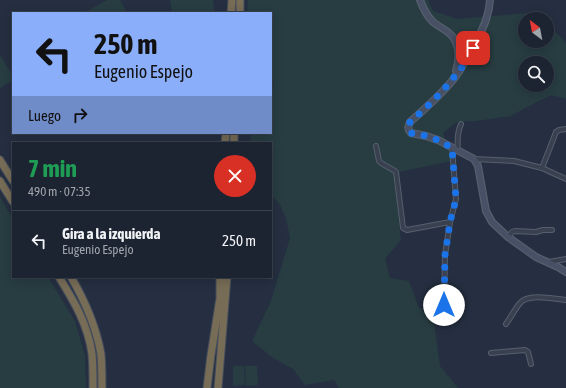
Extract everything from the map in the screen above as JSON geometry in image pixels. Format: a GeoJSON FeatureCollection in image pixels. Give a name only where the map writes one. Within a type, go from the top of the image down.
{"type":"FeatureCollection","features":[{"type":"Feature","properties":{"kind":"highway"},"geometry":{"type":"LineString","coordinates":[[232,0],[232,12]]}},
{"type":"Feature","properties":{"kind":"highway"},"geometry":{"type":"LineString","coordinates":[[240,0],[240,12]]}},
{"type":"Feature","properties":{"kind":"highway"},"geometry":{"type":"LineString","coordinates":[[0,160],[12,180]]}},
{"type":"Feature","properties":{"kind":"highway"},"geometry":{"type":"LineString","coordinates":[[0,181],[12,200]]}},
{"type":"Feature","properties":{"kind":"highway"},"geometry":{"type":"LineString","coordinates":[[5,189],[12,183]]}},
{"type":"Feature","properties":{"kind":"highway"},"geometry":{"type":"LineString","coordinates":[[60,278],[81,316],[88,335],[92,353],[93,388]]}},
{"type":"Feature","properties":{"kind":"highway"},"geometry":{"type":"LineString","coordinates":[[72,278],[85,303],[98,341],[101,356],[102,388]]}},
{"type":"Feature","properties":{"kind":"highway"},"geometry":{"type":"LineString","coordinates":[[207,388],[220,298],[220,278]]}},
{"type":"Feature","properties":{"kind":"highway"},"geometry":{"type":"LineString","coordinates":[[218,388],[227,278]]}},
{"type":"Feature","properties":{"kind":"street"},"geometry":{"type":"LineString","coordinates":[[420,0],[428,15],[434,22],[456,40],[458,47],[458,65],[455,77]]}},
{"type":"Feature","properties":{"kind":"street"},"geometry":{"type":"LineString","coordinates":[[490,0],[489,13],[483,28],[462,66],[455,77],[434,100],[410,122],[408,131],[438,140],[474,159],[514,161],[542,168],[566,179]]}},
{"type":"Feature","properties":{"kind":"street"},"geometry":{"type":"LineString","coordinates":[[458,151],[457,138],[458,130],[461,124]]}},
{"type":"Feature","properties":{"kind":"street"},"geometry":{"type":"LineString","coordinates":[[542,168],[556,132],[566,129]]}},
{"type":"Feature","properties":{"kind":"street"},"geometry":{"type":"LineString","coordinates":[[376,146],[379,161],[396,172],[404,230],[450,222]]}},
{"type":"Feature","properties":{"kind":"street"},"geometry":{"type":"LineString","coordinates":[[444,305],[445,255],[450,222],[456,199],[452,148]]}},
{"type":"Feature","properties":{"kind":"street"},"geometry":{"type":"LineString","coordinates":[[474,159],[478,166],[486,211],[492,222],[508,237],[536,257],[566,272]]}},
{"type":"Feature","properties":{"kind":"street"},"geometry":{"type":"LineString","coordinates":[[508,237],[515,231],[536,232],[542,230],[552,230]]}},
{"type":"Feature","properties":{"kind":"street"},"geometry":{"type":"LineString","coordinates":[[547,262],[566,259]]}},
{"type":"Feature","properties":{"kind":"street"},"geometry":{"type":"LineString","coordinates":[[506,324],[521,302],[526,298],[537,297],[566,300]]}},
{"type":"Feature","properties":{"kind":"street"},"geometry":{"type":"LineString","coordinates":[[491,353],[525,350],[529,354],[532,364]]}},
{"type":"Feature","properties":{"kind":"green space"},"geometry":{"type":"Polygon","coordinates":[[[107,0],[120,0],[126,12],[85,12],[107,0]]]}},
{"type":"Feature","properties":{"kind":"green space"},"geometry":{"type":"Polygon","coordinates":[[[170,0],[213,0],[215,12],[172,12],[170,0]]]}},
{"type":"Feature","properties":{"kind":"green space"},"geometry":{"type":"Polygon","coordinates":[[[248,0],[428,0],[433,11],[457,19],[518,14],[518,48],[554,48],[554,30],[566,43],[566,99],[551,95],[511,116],[457,122],[443,133],[452,161],[394,173],[401,240],[385,259],[390,278],[409,281],[418,306],[434,322],[440,366],[458,388],[339,388],[334,380],[305,385],[293,369],[273,358],[252,341],[271,301],[290,238],[286,218],[280,205],[272,195],[272,142],[250,142],[251,134],[272,134],[272,88],[274,82],[272,81],[272,12],[247,12],[248,0]]]}},
{"type":"Feature","properties":{"kind":"green space"},"geometry":{"type":"Polygon","coordinates":[[[0,55],[12,74],[12,81],[0,88],[0,55]]]}},
{"type":"Feature","properties":{"kind":"green space"},"geometry":{"type":"Polygon","coordinates":[[[0,197],[12,217],[12,278],[49,278],[75,321],[85,356],[86,388],[0,388],[0,197]]]}},
{"type":"Feature","properties":{"kind":"green space"},"geometry":{"type":"Polygon","coordinates":[[[233,366],[244,366],[245,385],[233,386],[233,366]]]}},
{"type":"Feature","properties":{"kind":"green space"},"geometry":{"type":"Polygon","coordinates":[[[245,366],[257,366],[258,385],[246,386],[245,366]]]}},
{"type":"Feature","properties":{"kind":"route"},"geometry":{"type":"LineString","coordinates":[[444,305],[445,255],[450,222],[456,199],[452,148],[438,140],[411,133],[408,131],[408,127],[410,122],[434,100],[455,77],[473,48]]}}]}
